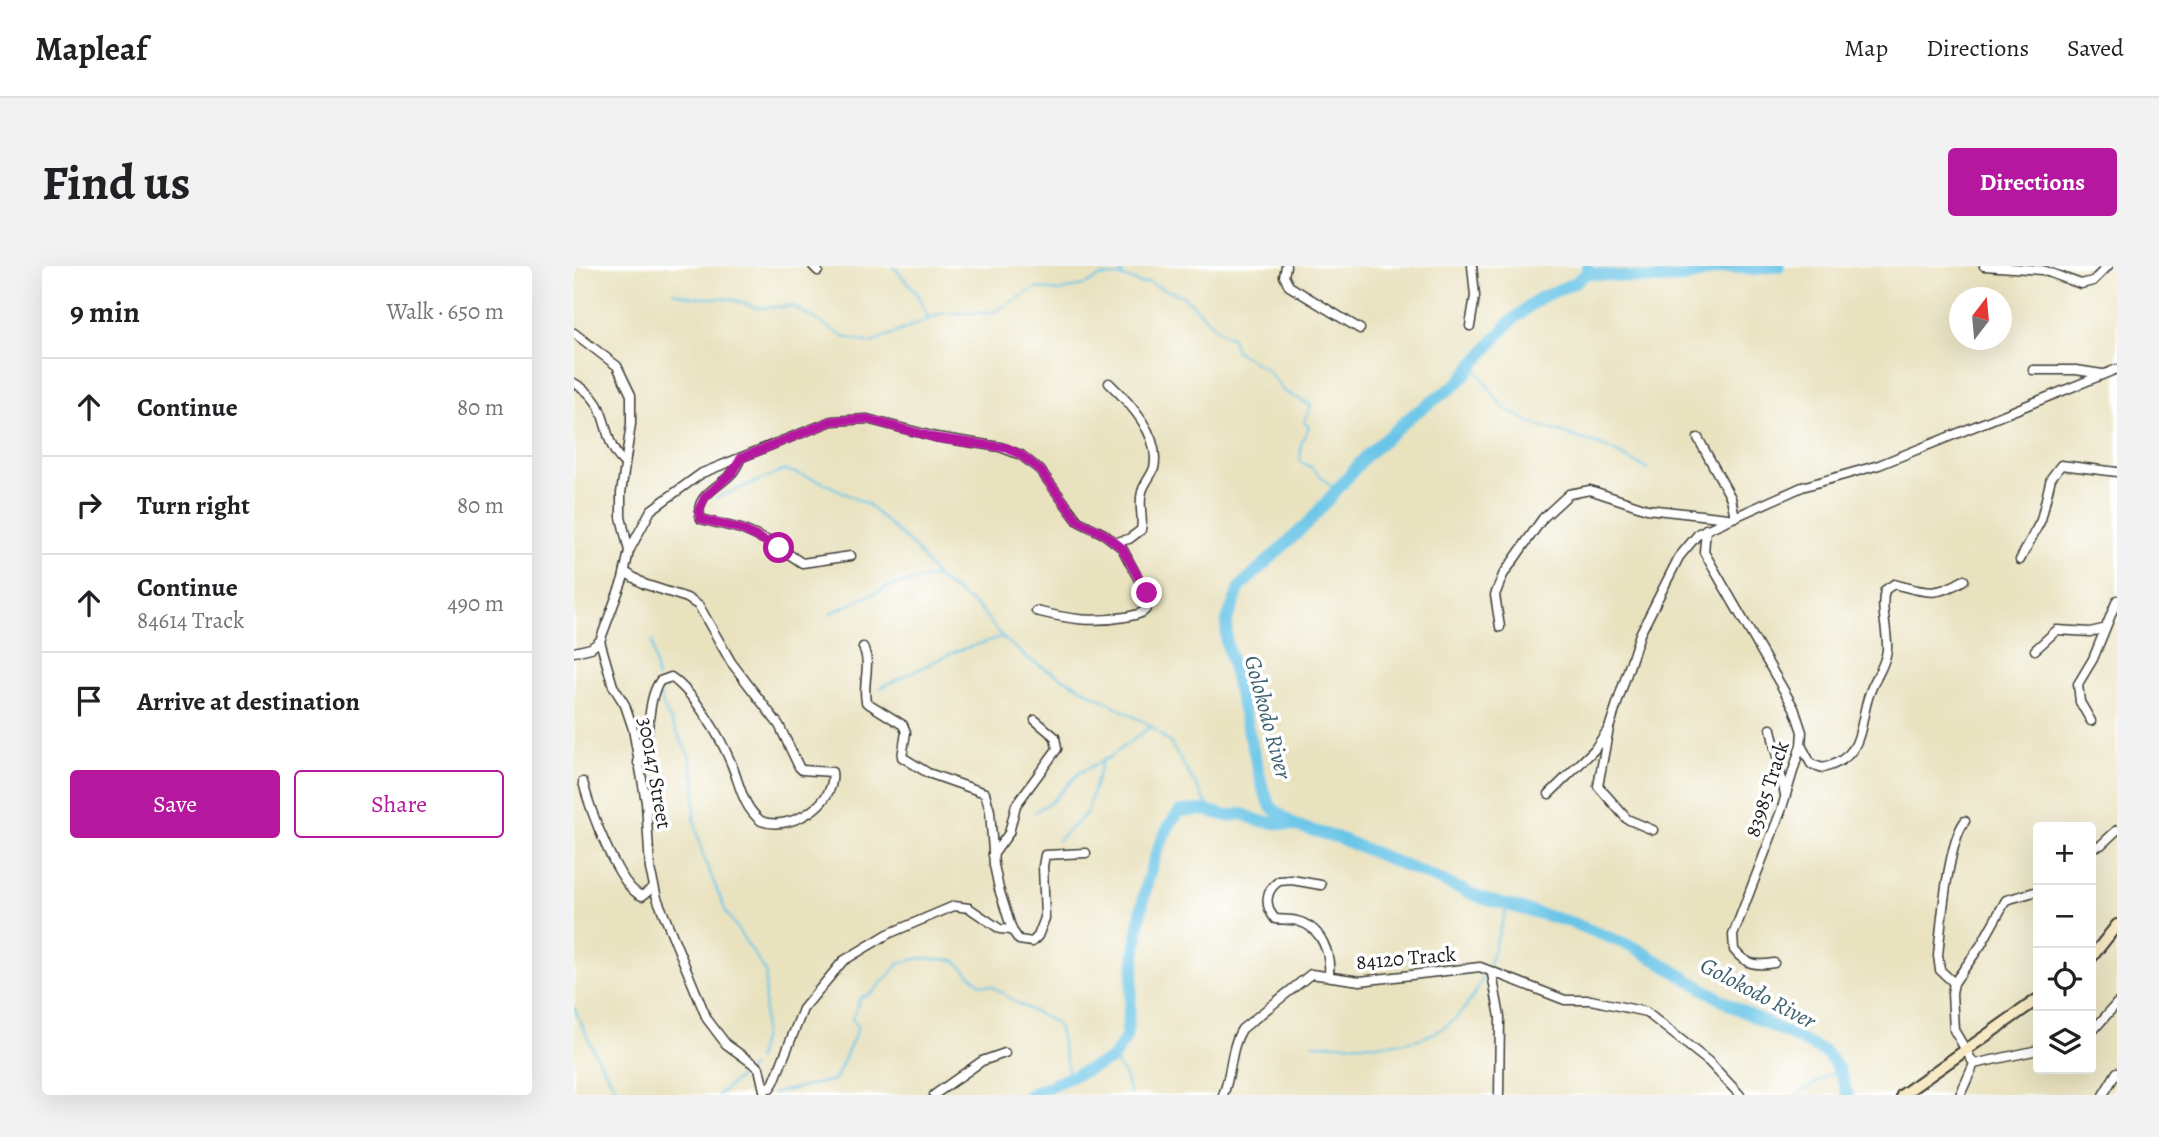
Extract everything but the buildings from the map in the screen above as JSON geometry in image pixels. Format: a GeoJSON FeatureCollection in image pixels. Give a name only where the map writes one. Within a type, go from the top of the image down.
{"type":"FeatureCollection","features":[{"type":"Feature","properties":{"kind":"street"},"geometry":{"type":"LineString","coordinates":[[1286,266],[1284,276],[1289,286],[1360,328]]}},
{"type":"Feature","properties":{"kind":"street"},"geometry":{"type":"LineString","coordinates":[[1470,326],[1475,296],[1472,266]]}},
{"type":"Feature","properties":{"kind":"street"},"geometry":{"type":"LineString","coordinates":[[1984,266],[2042,270],[2081,284],[2093,281],[2108,266]]}},
{"type":"Feature","properties":{"kind":"street"},"geometry":{"type":"LineString","coordinates":[[574,332],[606,355],[625,379],[631,395],[631,424],[623,462],[621,517],[629,551]]}},
{"type":"Feature","properties":{"kind":"street"},"geometry":{"type":"LineString","coordinates":[[1653,830],[1623,816],[1614,801],[1598,786],[1609,728],[1627,667],[1656,600],[1679,557],[1699,533],[1802,487],[1880,465],[2117,369]]}},
{"type":"Feature","properties":{"kind":"street"},"geometry":{"type":"LineString","coordinates":[[2033,370],[2076,370],[2102,374]]}},
{"type":"Feature","properties":{"kind":"street"},"geometry":{"type":"LineString","coordinates":[[574,383],[598,402],[616,452],[623,462]]}},
{"type":"Feature","properties":{"kind":"street"},"geometry":{"type":"LineString","coordinates":[[1109,383],[1129,402],[1148,433],[1155,460],[1142,491],[1141,530],[1129,539],[1116,542]]}},
{"type":"Feature","properties":{"kind":"street"},"geometry":{"type":"LineString","coordinates":[[574,652],[591,648],[600,641],[625,572],[629,551],[651,510],[669,495],[702,473],[832,421],[858,418],[883,421],[964,443],[1007,448],[1040,470],[1078,521],[1116,542],[1147,593],[1149,603],[1143,613],[1112,621],[1073,620],[1036,611]]}},
{"type":"Feature","properties":{"kind":"street"},"geometry":{"type":"LineString","coordinates":[[1698,438],[1731,498],[1733,518]]}},
{"type":"Feature","properties":{"kind":"street"},"geometry":{"type":"LineString","coordinates":[[741,458],[732,473],[705,497],[699,510],[701,519],[741,529],[771,542],[802,563],[851,555]]}},
{"type":"Feature","properties":{"kind":"street"},"geometry":{"type":"LineString","coordinates":[[2020,561],[2040,520],[2051,478],[2061,465],[2117,472]]}},
{"type":"Feature","properties":{"kind":"street"},"geometry":{"type":"LineString","coordinates":[[1500,627],[1495,595],[1503,575],[1543,518],[1569,494],[1590,490],[1647,509],[1733,518]]}},
{"type":"Feature","properties":{"kind":"street","name":"83985 Track"},"geometry":{"type":"LineString","coordinates":[[1706,529],[1704,552],[1798,716],[1801,746],[1786,797],[1732,944],[1739,956],[1751,964],[1774,963]]}},
{"type":"Feature","properties":{"kind":"street"},"geometry":{"type":"LineString","coordinates":[[625,572],[644,584],[687,598],[699,606],[731,662],[779,725],[802,771],[832,772],[833,782],[827,796],[813,810],[779,823],[761,821],[742,797],[733,767],[714,730],[671,677],[660,681],[655,690],[647,748],[638,763]]}},
{"type":"Feature","properties":{"kind":"street"},"geometry":{"type":"LineString","coordinates":[[1801,746],[1811,764],[1823,768],[1840,761],[1856,744],[1865,719],[1869,694],[1884,663],[1885,590],[1894,584],[1930,593],[1964,580]]}},
{"type":"Feature","properties":{"kind":"street"},"geometry":{"type":"LineString","coordinates":[[2091,721],[2082,707],[2077,689],[2117,600]]}},
{"type":"Feature","properties":{"kind":"street"},"geometry":{"type":"LineString","coordinates":[[2035,650],[2057,630],[2090,632],[2103,629]]}},
{"type":"Feature","properties":{"kind":"street","name":"300147 Street"},"geometry":{"type":"LineString","coordinates":[[600,641],[613,685],[633,729],[646,802],[650,870],[654,887],[707,1019],[726,1044],[759,1068],[765,1091]]}},
{"type":"Feature","properties":{"kind":"street"},"geometry":{"type":"LineString","coordinates":[[863,647],[869,659],[864,691],[866,702],[903,725],[906,732],[902,758],[928,773],[983,792],[990,811],[993,855],[1012,930],[1026,943],[1034,941],[1045,918],[1042,866],[1045,855],[1086,853]]}},
{"type":"Feature","properties":{"kind":"street"},"geometry":{"type":"LineString","coordinates":[[993,855],[1009,833],[1016,805],[1057,749],[1055,737],[1035,720]]}},
{"type":"Feature","properties":{"kind":"street"},"geometry":{"type":"LineString","coordinates":[[1549,794],[1594,750],[1609,728]]}},
{"type":"Feature","properties":{"kind":"street"},"geometry":{"type":"LineString","coordinates":[[1771,729],[1786,797]]}},
{"type":"Feature","properties":{"kind":"street"},"geometry":{"type":"LineString","coordinates":[[583,782],[591,811],[606,846],[632,889],[642,896],[654,887]]}},
{"type":"Feature","properties":{"kind":"street"},"geometry":{"type":"LineString","coordinates":[[1954,983],[1940,970],[1938,956],[1951,852],[1956,834],[1965,821]]}},
{"type":"Feature","properties":{"kind":"street"},"geometry":{"type":"LineString","coordinates":[[2096,846],[2117,830]]}},
{"type":"Feature","properties":{"kind":"street"},"geometry":{"type":"LineString","coordinates":[[1321,885],[1279,881],[1268,893],[1267,903],[1275,919],[1303,923],[1320,937],[1328,951],[1329,976]]}},
{"type":"Feature","properties":{"kind":"street"},"geometry":{"type":"LineString","coordinates":[[1974,1065],[1964,1051],[1952,1020],[1954,983],[1981,945],[2006,900],[2033,892]]}},
{"type":"Feature","properties":{"kind":"street"},"geometry":{"type":"LineString","coordinates":[[765,1091],[775,1082],[803,1009],[843,961],[888,934],[954,906],[965,906],[1000,929],[1012,930]]}},
{"type":"Feature","properties":{"kind":"street"},"geometry":{"type":"LineString","coordinates":[[2096,952],[2117,926]]}},
{"type":"Feature","properties":{"kind":"street","name":"84120 Track"},"geometry":{"type":"LineString","coordinates":[[1223,1095],[1231,1075],[1237,1038],[1242,1029],[1304,978],[1317,973],[1351,981],[1400,979],[1480,967],[1492,974],[1565,1000],[1591,1000],[1646,1012],[1709,1062],[1740,1095]]}},
{"type":"Feature","properties":{"kind":"street"},"geometry":{"type":"LineString","coordinates":[[1492,974],[1500,1017],[1499,1095]]}},
{"type":"Feature","properties":{"kind":"street"},"geometry":{"type":"LineString","coordinates":[[1902,1095],[2033,1003]]}},
{"type":"Feature","properties":{"kind":"street"},"geometry":{"type":"LineString","coordinates":[[2096,1027],[2117,1003]]}},
{"type":"Feature","properties":{"kind":"street"},"geometry":{"type":"LineString","coordinates":[[1974,1065],[2033,1051]]}},
{"type":"Feature","properties":{"kind":"street"},"geometry":{"type":"LineString","coordinates":[[934,1095],[982,1061],[1005,1053]]}},
{"type":"Feature","properties":{"kind":"street"},"geometry":{"type":"LineString","coordinates":[[1960,1095],[1974,1065]]}},
{"type":"Feature","properties":{"kind":"street"},"geometry":{"type":"LineString","coordinates":[[2103,1095],[2117,1072]]}},
{"type":"Feature","properties":{"kind":"waterway"},"geometry":{"type":"LineString","coordinates":[[893,266],[916,292],[928,317]]}},
{"type":"Feature","properties":{"kind":"waterway"},"geometry":{"type":"LineString","coordinates":[[1115,266],[1123,276]]}},
{"type":"Feature","properties":{"kind":"waterway","name":"Golokodo River"},"geometry":{"type":"LineString","coordinates":[[1587,266],[1587,273],[1574,283],[1540,298],[1510,322],[1457,384],[1411,416],[1366,456],[1309,522],[1240,587],[1227,620],[1226,641],[1263,789],[1271,807],[1296,826],[1339,838],[1482,898],[1570,922],[1636,948],[1732,1006],[1825,1052],[1839,1069],[1848,1095]]}},
{"type":"Feature","properties":{"kind":"waterway"},"geometry":{"type":"LineString","coordinates":[[1587,273],[1653,279],[1683,278],[1725,267],[1754,269],[1779,266]]}},
{"type":"Feature","properties":{"kind":"waterway"},"geometry":{"type":"LineString","coordinates":[[673,292],[692,297],[732,299],[757,308],[793,306],[844,337],[871,343],[943,313],[992,313],[1036,288],[1059,291],[1085,285],[1101,276],[1124,277],[1141,284],[1149,282],[1192,303],[1212,325],[1232,338],[1236,351],[1267,370],[1283,391],[1311,405],[1304,422],[1309,427],[1301,443],[1300,462],[1311,467],[1336,491]]}},
{"type":"Feature","properties":{"kind":"waterway"},"geometry":{"type":"LineString","coordinates":[[1473,366],[1503,407],[1531,423],[1603,446],[1648,469]]}},
{"type":"Feature","properties":{"kind":"waterway"},"geometry":{"type":"LineString","coordinates":[[716,498],[785,470],[820,481],[868,505],[915,548],[938,579],[979,608],[1003,638],[1030,660],[1151,726],[1171,744],[1212,812]]}},
{"type":"Feature","properties":{"kind":"waterway"},"geometry":{"type":"LineString","coordinates":[[831,613],[890,586],[935,577]]}},
{"type":"Feature","properties":{"kind":"waterway"},"geometry":{"type":"LineString","coordinates":[[880,688],[954,652],[1001,637]]}},
{"type":"Feature","properties":{"kind":"waterway"},"geometry":{"type":"LineString","coordinates":[[652,641],[657,678]]}},
{"type":"Feature","properties":{"kind":"waterway"},"geometry":{"type":"LineString","coordinates":[[658,690],[663,706],[689,755],[695,780],[694,819],[702,853],[726,912],[766,972],[763,1036],[757,1059]]}},
{"type":"Feature","properties":{"kind":"waterway"},"geometry":{"type":"LineString","coordinates":[[1035,812],[1052,801],[1079,773],[1110,757],[1151,726]]}},
{"type":"Feature","properties":{"kind":"waterway"},"geometry":{"type":"LineString","coordinates":[[1058,840],[1086,814],[1102,762]]}},
{"type":"Feature","properties":{"kind":"waterway"},"geometry":{"type":"LineString","coordinates":[[1029,1095],[1112,1059],[1126,1038],[1135,951],[1146,887],[1165,832],[1180,811],[1205,810],[1227,816],[1243,814],[1259,821],[1293,825]]}},
{"type":"Feature","properties":{"kind":"waterway"},"geometry":{"type":"LineString","coordinates":[[1488,967],[1508,904]]}},
{"type":"Feature","properties":{"kind":"waterway"},"geometry":{"type":"LineString","coordinates":[[773,1093],[835,1080],[858,1028],[852,1019],[860,998],[873,992],[900,963],[921,958],[955,960],[980,984],[992,986],[1017,1003],[1054,1022],[1059,1029],[1069,1075]]}},
{"type":"Feature","properties":{"kind":"waterway"},"geometry":{"type":"LineString","coordinates":[[1313,1044],[1392,1043],[1415,1040],[1435,1032],[1454,1019],[1471,1000],[1486,972]]}},
{"type":"Feature","properties":{"kind":"waterway"},"geometry":{"type":"LineString","coordinates":[[574,1007],[594,1052],[620,1095]]}},
{"type":"Feature","properties":{"kind":"waterway"},"geometry":{"type":"LineString","coordinates":[[1112,1059],[1124,1074],[1131,1095]]}},
{"type":"Feature","properties":{"kind":"waterway"},"geometry":{"type":"LineString","coordinates":[[718,1095],[752,1067]]}},
{"type":"Feature","properties":{"kind":"waterway"},"geometry":{"type":"LineString","coordinates":[[1796,1095],[1839,1069]]}},
{"type":"Feature","properties":{"kind":"route"},"geometry":{"type":"LineString","coordinates":[[779,548],[741,529],[701,519],[699,510],[709,491],[732,473],[741,458],[760,448],[832,421],[867,419],[883,421],[936,438],[1007,448],[1021,455],[1048,479],[1068,511],[1078,521],[1114,540],[1122,548],[1147,593]]}}]}
